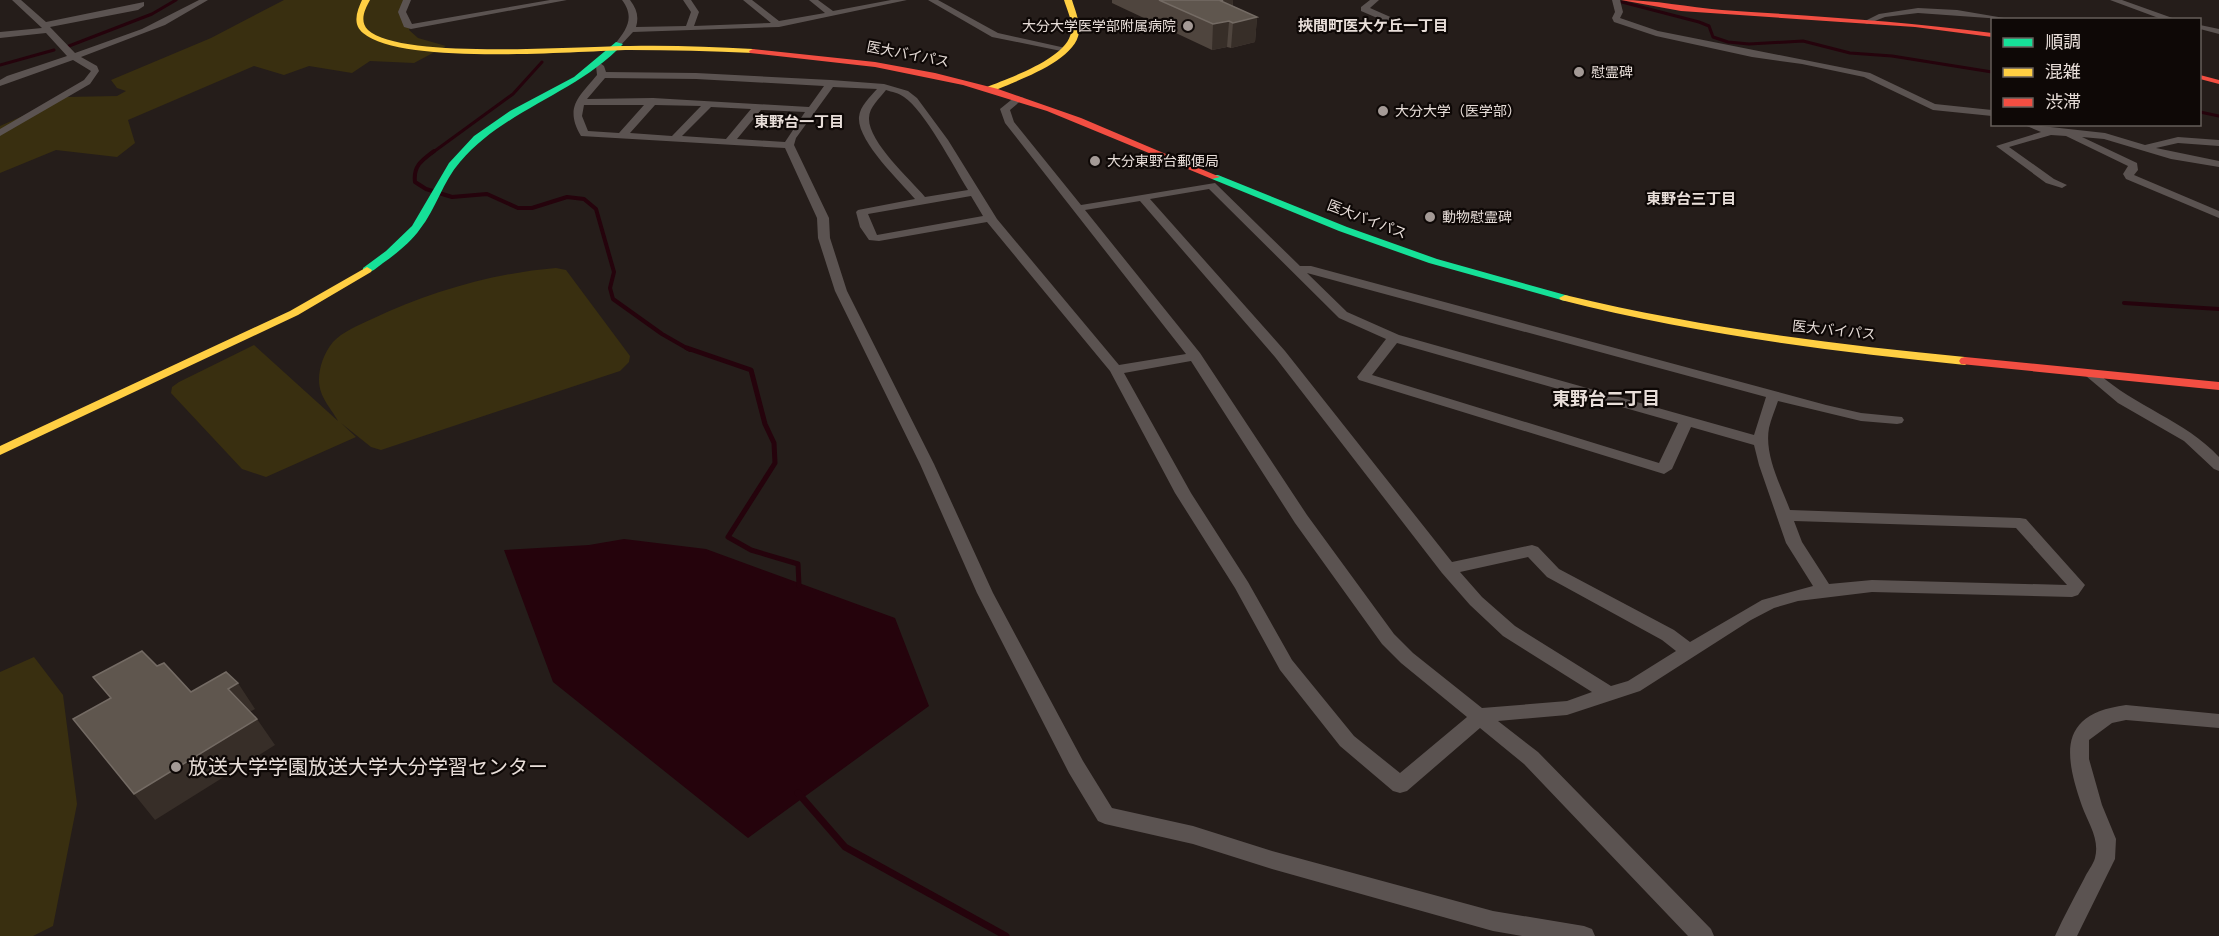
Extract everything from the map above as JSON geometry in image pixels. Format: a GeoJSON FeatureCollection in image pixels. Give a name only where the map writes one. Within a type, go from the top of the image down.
{"type":"FeatureCollection","features":[{"type":"Feature","properties":{"kind":"main road","name":"医大バイパス"},"geometry":{"type":"LineString","coordinates":[[366,0],[359,13],[360,24],[365,31],[381,39],[436,48],[518,49],[617,46],[739,50],[821,56],[994,87],[1064,108],[1426,250],[1564,290],[1677,314],[1791,332],[2219,376]]}},
{"type":"Feature","properties":{"kind":"main road"},"geometry":{"type":"LineString","coordinates":[[994,87],[1044,63],[1072,43],[1075,33],[1068,0]]}},
{"type":"Feature","properties":{"kind":"main road"},"geometry":{"type":"LineString","coordinates":[[1625,0],[1681,9],[1951,28],[1991,35]]}},
{"type":"Feature","properties":{"kind":"main road"},"geometry":{"type":"LineString","coordinates":[[0,451],[294,313],[352,280],[390,253],[416,228],[457,158],[477,138],[504,118],[577,79],[600,70],[617,46]]}},
{"type":"Feature","properties":{"kind":"main road"},"geometry":{"type":"LineString","coordinates":[[2201,78],[2219,82]]}},
{"type":"Feature","properties":{"kind":"main road","name":"医大バイパス"},"geometry":{"type":"LineString","coordinates":[[994,87],[1417,256],[1487,278],[1585,304],[1677,324],[1791,343],[2219,386]]}},
{"type":"Feature","properties":{"kind":"street"},"geometry":{"type":"LineString","coordinates":[[0,133],[92,78],[96,71],[73,57],[47,28],[16,0]]}},
{"type":"Feature","properties":{"kind":"street"},"geometry":{"type":"LineString","coordinates":[[0,83],[26,70],[73,57],[181,14],[204,0]]}},
{"type":"Feature","properties":{"kind":"street"},"geometry":{"type":"LineString","coordinates":[[407,0],[402,12],[407,25],[411,27],[562,0]]}},
{"type":"Feature","properties":{"kind":"street"},"geometry":{"type":"LineString","coordinates":[[509,0],[515,8]]}},
{"type":"Feature","properties":{"kind":"street"},"geometry":{"type":"LineString","coordinates":[[617,46],[632,30],[634,13],[626,0]]}},
{"type":"Feature","properties":{"kind":"street"},"geometry":{"type":"LineString","coordinates":[[687,0],[695,12],[689,29]]}},
{"type":"Feature","properties":{"kind":"street"},"geometry":{"type":"LineString","coordinates":[[747,0],[779,24]]}},
{"type":"Feature","properties":{"kind":"street"},"geometry":{"type":"LineString","coordinates":[[813,0],[832,14]]}},
{"type":"Feature","properties":{"kind":"street"},"geometry":{"type":"LineString","coordinates":[[632,30],[779,24],[832,14],[876,2],[903,0]]}},
{"type":"Feature","properties":{"kind":"street"},"geometry":{"type":"LineString","coordinates":[[932,0],[996,35],[1066,49]]}},
{"type":"Feature","properties":{"kind":"street"},"geometry":{"type":"LineString","coordinates":[[1375,0],[1364,9],[1401,25]]}},
{"type":"Feature","properties":{"kind":"street"},"geometry":{"type":"LineString","coordinates":[[1616,0],[1619,12],[1617,20],[1634,27],[1752,54],[1802,61],[1867,75],[1933,107],[1991,113]]}},
{"type":"Feature","properties":{"kind":"street"},"geometry":{"type":"LineString","coordinates":[[1930,7],[1927,4],[1937,0]]}},
{"type":"Feature","properties":{"kind":"street"},"geometry":{"type":"LineString","coordinates":[[2114,0],[2168,18]]}},
{"type":"Feature","properties":{"kind":"street"},"geometry":{"type":"LineString","coordinates":[[0,35],[47,28],[69,21],[135,8],[141,4],[129,1],[64,13],[69,21]]}},
{"type":"Feature","properties":{"kind":"street"},"geometry":{"type":"LineString","coordinates":[[1867,22],[1902,7],[1951,8],[2002,18]]}},
{"type":"Feature","properties":{"kind":"street"},"geometry":{"type":"LineString","coordinates":[[2201,28],[2219,32]]}},
{"type":"Feature","properties":{"kind":"street"},"geometry":{"type":"LineString","coordinates":[[789,145],[584,134],[575,115],[580,102],[600,70],[884,87],[905,93],[914,100],[943,140],[990,218],[1116,370],[1183,493],[1242,586],[1260,623],[1286,665],[1347,741],[1400,785],[1482,716],[1567,708],[1634,686],[1768,604],[1824,590],[1872,586],[2072,591],[2077,585],[2020,523],[1783,515]]}},
{"type":"Feature","properties":{"kind":"street"},"geometry":{"type":"LineString","coordinates":[[789,145],[831,83]]}},
{"type":"Feature","properties":{"kind":"street"},"geometry":{"type":"LineString","coordinates":[[884,87],[866,110],[864,126],[872,140],[922,201]]}},
{"type":"Feature","properties":{"kind":"street"},"geometry":{"type":"LineString","coordinates":[[1019,98],[1005,109],[1010,123],[1080,208],[1195,356],[1301,519],[1388,639],[1407,658],[1482,716],[1531,758],[1703,936]]}},
{"type":"Feature","properties":{"kind":"street"},"geometry":{"type":"LineString","coordinates":[[580,102],[653,101],[811,110]]}},
{"type":"Feature","properties":{"kind":"street"},"geometry":{"type":"LineString","coordinates":[[622,136],[653,101]]}},
{"type":"Feature","properties":{"kind":"street"},"geometry":{"type":"LineString","coordinates":[[675,138],[708,104]]}},
{"type":"Feature","properties":{"kind":"street"},"geometry":{"type":"LineString","coordinates":[[729,142],[759,106]]}},
{"type":"Feature","properties":{"kind":"street"},"geometry":{"type":"LineString","coordinates":[[2032,126],[2051,132]]}},
{"type":"Feature","properties":{"kind":"street"},"geometry":{"type":"LineString","coordinates":[[2065,129],[2133,165],[2133,170],[2128,174],[2130,177],[2219,215]]}},
{"type":"Feature","properties":{"kind":"street"},"geometry":{"type":"LineString","coordinates":[[2062,185],[2050,181],[2001,146],[2065,129],[2105,136],[2144,149],[2219,164]]}},
{"type":"Feature","properties":{"kind":"street"},"geometry":{"type":"LineString","coordinates":[[2144,149],[2178,140],[2219,143]]}},
{"type":"Feature","properties":{"kind":"street"},"geometry":{"type":"LineString","coordinates":[[789,145],[824,218],[824,238],[841,291],[927,464],[964,551],[1076,767],[1105,815],[1193,835],[1272,860],[1493,921],[1584,936]]}},
{"type":"Feature","properties":{"kind":"street"},"geometry":{"type":"LineString","coordinates":[[1080,208],[1211,185],[1344,315],[1394,338],[1761,442]]}},
{"type":"Feature","properties":{"kind":"street"},"geometry":{"type":"LineString","coordinates":[[973,192],[862,212],[866,227],[873,238],[990,218]]}},
{"type":"Feature","properties":{"kind":"street"},"geometry":{"type":"LineString","coordinates":[[1143,198],[1280,354],[1448,569],[1476,601],[1509,631],[1609,694]]}},
{"type":"Feature","properties":{"kind":"street"},"geometry":{"type":"LineString","coordinates":[[1296,270],[1306,269],[1773,396],[1861,417],[1897,420]]}},
{"type":"Feature","properties":{"kind":"street"},"geometry":{"type":"LineString","coordinates":[[1394,338],[1364,377],[1664,469],[1686,421]]}},
{"type":"Feature","properties":{"kind":"street"},"geometry":{"type":"LineString","coordinates":[[1116,370],[1195,356]]}},
{"type":"Feature","properties":{"kind":"street"},"geometry":{"type":"LineString","coordinates":[[2093,376],[2115,394],[2188,435],[2206,449],[2219,466]]}},
{"type":"Feature","properties":{"kind":"street"},"geometry":{"type":"LineString","coordinates":[[1773,396],[1762,428],[1761,442],[1766,465],[1794,543],[1824,590]]}},
{"type":"Feature","properties":{"kind":"street"},"geometry":{"type":"LineString","coordinates":[[1448,569],[1532,551],[1553,573],[1668,635],[1689,651]]}},
{"type":"Feature","properties":{"kind":"street"},"geometry":{"type":"LineString","coordinates":[[2067,936],[2105,859],[2106,838],[2092,805],[2079,759],[2080,737],[2092,725],[2115,714],[2219,721]]}},
{"type":"Feature","properties":{"kind":"shaded area"},"geometry":{"type":"Polygon","coordinates":[[[284,0],[407,0],[399,13],[410,27],[409,30],[418,38],[446,46],[414,63],[370,61],[352,73],[309,66],[284,75],[254,66],[128,120],[135,143],[117,157],[56,150],[0,173],[0,126],[66,97],[117,96],[126,91],[117,88],[111,80],[211,38],[284,0]]]}},
{"type":"Feature","properties":{"kind":"shaded area"},"geometry":{"type":"Polygon","coordinates":[[[556,268],[566,270],[630,356],[629,362],[620,371],[381,450],[371,447],[341,423],[356,437],[266,477],[242,469],[171,393],[172,387],[179,382],[254,345],[338,421],[323,397],[319,380],[325,355],[333,342],[341,335],[394,309],[439,292],[509,274],[556,268]]]}},
{"type":"Feature","properties":{"kind":"shaded area"},"geometry":{"type":"Polygon","coordinates":[[[624,539],[706,549],[895,618],[929,706],[748,838],[553,682],[504,550],[589,545],[624,539]]]}},
{"type":"Feature","properties":{"kind":"shaded area"},"geometry":{"type":"Polygon","coordinates":[[[34,657],[63,695],[77,804],[53,926],[33,936],[0,936],[0,672],[34,657]]]}},
{"type":"Feature","properties":{"kind":"building"},"geometry":{"type":"Polygon","coordinates":[[[1159,0],[1223,0],[1221,1],[1257,17],[1233,23],[1229,21],[1213,24],[1159,0]]]}},
{"type":"Feature","properties":{"kind":"building","name":"放送大学学園放送大学大分学習センター"},"geometry":{"type":"Polygon","coordinates":[[[142,651],[157,666],[164,663],[191,692],[226,672],[238,683],[228,689],[257,719],[134,794],[73,719],[111,698],[93,677],[142,651]]]}},
{"type":"Feature","properties":{"kind":"waterway"},"geometry":{"type":"LineString","coordinates":[[69,46],[152,14],[176,0]]}},
{"type":"Feature","properties":{"kind":"waterway"},"geometry":{"type":"LineString","coordinates":[[1622,2],[1699,22],[1709,26],[1713,37],[1728,42],[1749,44],[1803,41],[1850,53],[1892,56],[1991,72]]}},
{"type":"Feature","properties":{"kind":"waterway"},"geometry":{"type":"LineString","coordinates":[[0,65],[54,50]]}},
{"type":"Feature","properties":{"kind":"waterway"},"geometry":{"type":"LineString","coordinates":[[432,153],[513,94],[542,62]]}},
{"type":"Feature","properties":{"kind":"waterway"},"geometry":{"type":"LineString","coordinates":[[2201,112],[2219,116]]}},
{"type":"Feature","properties":{"kind":"waterway"},"geometry":{"type":"LineString","coordinates":[[434,151],[422,161],[415,172],[415,182],[426,189],[452,197],[487,194],[518,208],[532,208],[567,197],[584,199],[596,209],[614,272],[610,288],[613,299],[662,334],[690,350]]}},
{"type":"Feature","properties":{"kind":"waterway"},"geometry":{"type":"LineString","coordinates":[[2124,303],[2219,309]]}},
{"type":"Feature","properties":{"kind":"waterway"},"geometry":{"type":"LineString","coordinates":[[687,348],[751,370],[765,424],[774,443],[775,463],[728,537],[751,550],[798,564],[799,586]]}},
{"type":"Feature","properties":{"kind":"waterway"},"geometry":{"type":"LineString","coordinates":[[798,793],[845,847],[1006,936]]}},
{"type":"Feature","properties":{"kind":"traffic: fast"},"geometry":{"type":"LineString","coordinates":[[367,270],[390,253],[416,228],[454,163],[477,138],[513,113],[577,79],[619,44]]}},
{"type":"Feature","properties":{"kind":"traffic: fast"},"geometry":{"type":"LineString","coordinates":[[1215,177],[1343,229],[1433,261],[1565,298]]}},
{"type":"Feature","properties":{"kind":"traffic: slow"},"geometry":{"type":"LineString","coordinates":[[366,0],[360,22],[367,33],[387,42],[417,48],[492,51],[629,48],[753,51]]}},
{"type":"Feature","properties":{"kind":"traffic: slow"},"geometry":{"type":"LineString","coordinates":[[990,89],[1050,61],[1069,45],[1074,37],[1075,28],[1068,0]]}},
{"type":"Feature","properties":{"kind":"traffic: slow"},"geometry":{"type":"LineString","coordinates":[[0,451],[294,313],[367,270]]}},
{"type":"Feature","properties":{"kind":"traffic: slow"},"geometry":{"type":"LineString","coordinates":[[1565,298],[1664,321],[1763,338],[1965,361]]}},
{"type":"Feature","properties":{"kind":"traffic: jam"},"geometry":{"type":"LineString","coordinates":[[1625,0],[1681,9],[1915,25],[1991,35]]}},
{"type":"Feature","properties":{"kind":"traffic: jam"},"geometry":{"type":"LineString","coordinates":[[753,51],[875,64],[995,91],[1050,109],[1215,177]]}},
{"type":"Feature","properties":{"kind":"traffic: jam"},"geometry":{"type":"LineString","coordinates":[[2201,77],[2219,82]]}},
{"type":"Feature","properties":{"kind":"traffic: jam"},"geometry":{"type":"LineString","coordinates":[[1965,361],[2219,386]]}},
{"type":"Feature","properties":{"kind":"place","name":"大分大学医学部附属病院"},"geometry":{"type":"Point","coordinates":[1188,26]}},
{"type":"Feature","properties":{"kind":"place","name":"慰霊碑"},"geometry":{"type":"Point","coordinates":[1579,72]}},
{"type":"Feature","properties":{"kind":"place","name":"大分大学（医学部）"},"geometry":{"type":"Point","coordinates":[1383,111]}},
{"type":"Feature","properties":{"kind":"place","name":"大分東野台郵便局"},"geometry":{"type":"Point","coordinates":[1095,161]}},
{"type":"Feature","properties":{"kind":"place","name":"動物慰霊碑"},"geometry":{"type":"Point","coordinates":[1430,217]}},
{"type":"Feature","properties":{"kind":"place","name":"放送大学学園放送大学大分学習センター"},"geometry":{"type":"Point","coordinates":[176,767]}},
{"type":"Feature","properties":{"kind":"district","name":"挾間町医大ケ丘一丁目"},"geometry":{"type":"Point","coordinates":[1373,26]}},
{"type":"Feature","properties":{"kind":"district","name":"東野台一丁目"},"geometry":{"type":"Point","coordinates":[799,122]}},
{"type":"Feature","properties":{"kind":"district","name":"東野台三丁目"},"geometry":{"type":"Point","coordinates":[1691,199]}},
{"type":"Feature","properties":{"kind":"district","name":"東野台二丁目"},"geometry":{"type":"Point","coordinates":[1606,399]}}]}
